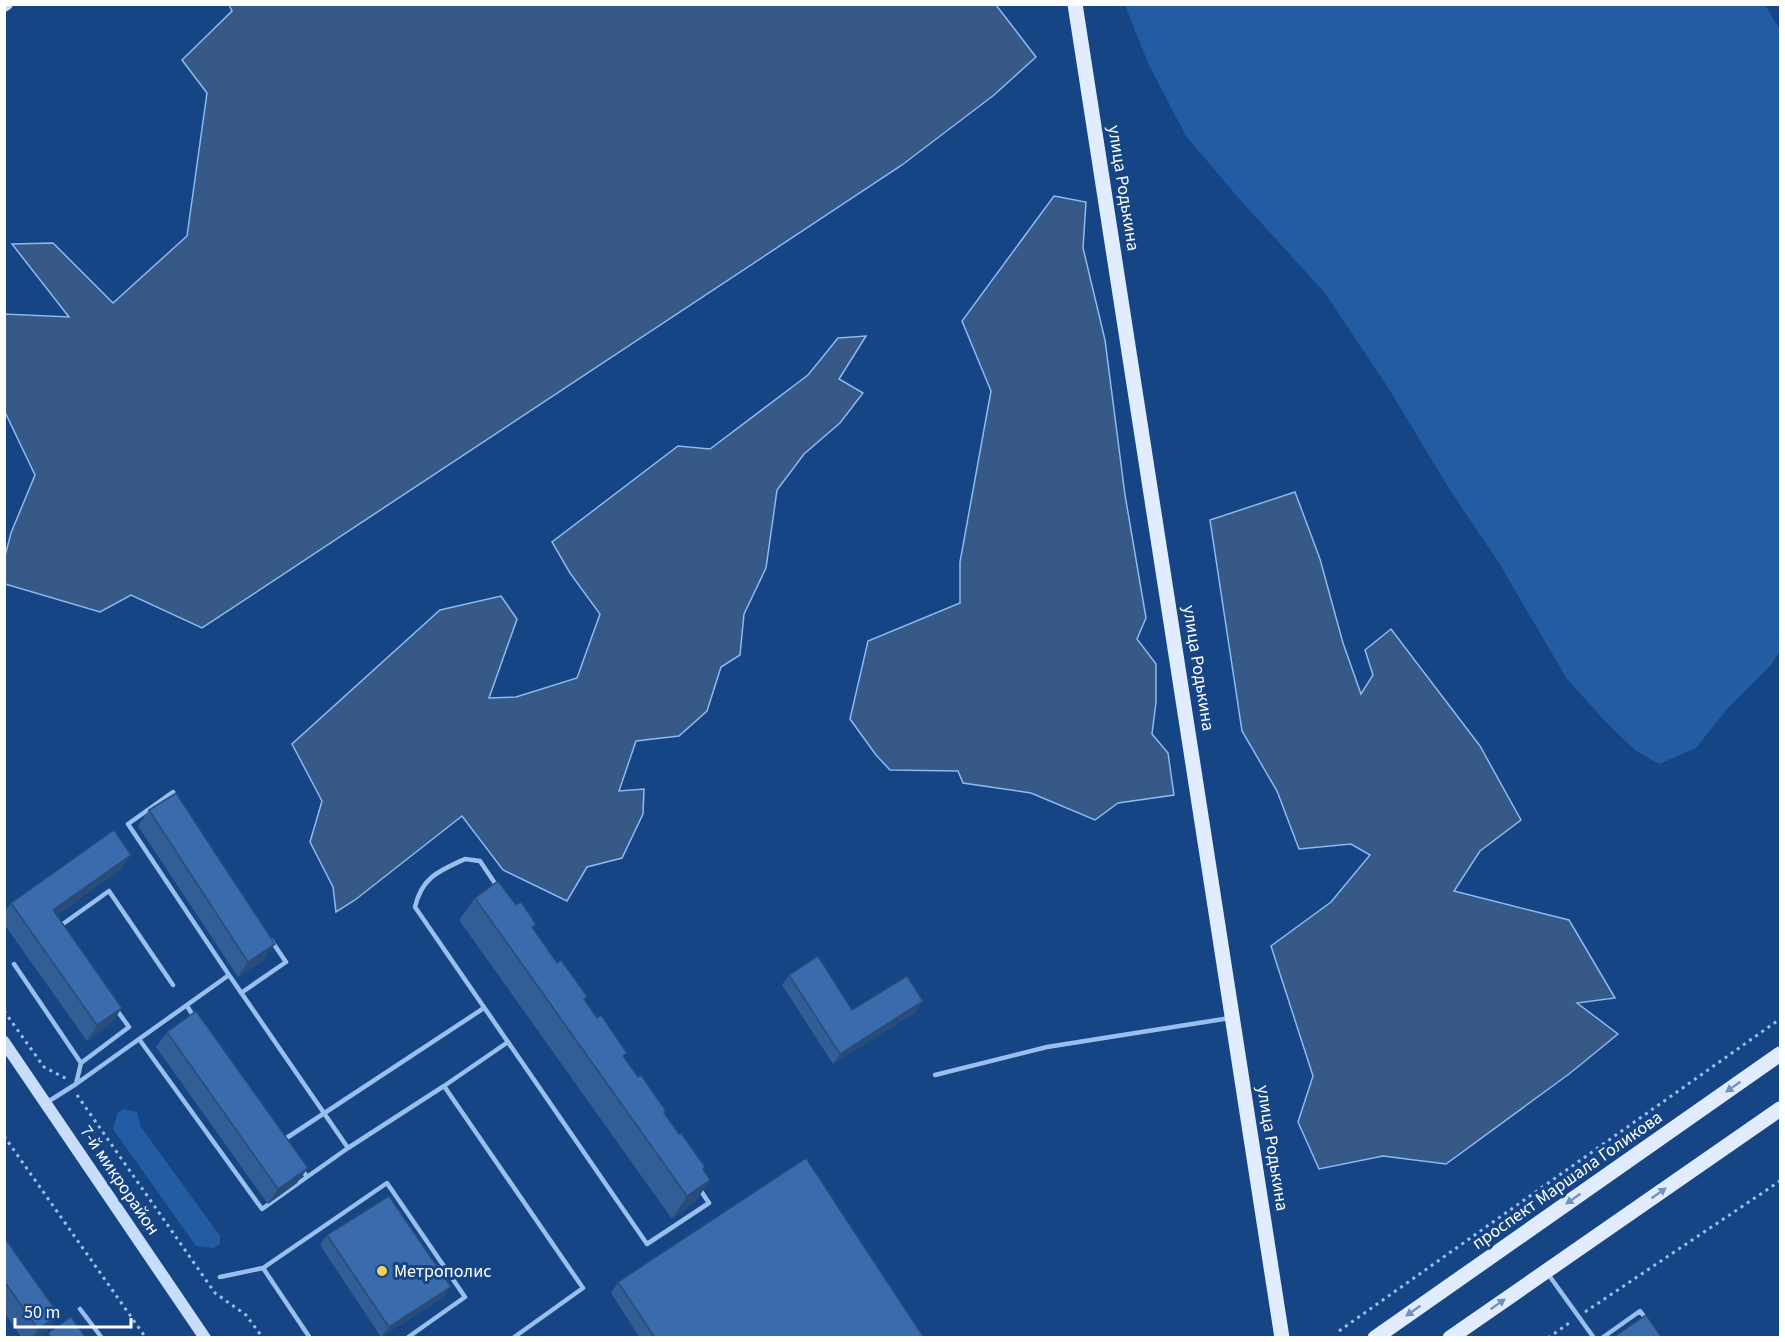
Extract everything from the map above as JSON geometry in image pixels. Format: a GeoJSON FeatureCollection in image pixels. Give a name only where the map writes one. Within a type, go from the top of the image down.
{"type":"FeatureCollection","features":[{"type":"Feature","properties":{"kind":"main road","name":"улица Родькина"},"geometry":{"type":"LineString","coordinates":[[1075,4],[1282,1338]]}},
{"type":"Feature","properties":{"kind":"main road","name":"проспект Маршала Голикова"},"geometry":{"type":"LineString","coordinates":[[1375,1338],[1780,1054]]}},
{"type":"Feature","properties":{"kind":"main road"},"geometry":{"type":"LineString","coordinates":[[1450,1338],[1780,1109]]}},
{"type":"Feature","properties":{"kind":"street","name":"7-й микрорайон"},"geometry":{"type":"LineString","coordinates":[[4,1042],[205,1338]]}},
{"type":"Feature","properties":{"kind":"lane"},"geometry":{"type":"LineString","coordinates":[[179,801],[173,792],[128,824],[348,1148]]}},
{"type":"Feature","properties":{"kind":"lane"},"geometry":{"type":"LineString","coordinates":[[465,860],[480,861],[709,1203],[647,1244],[508,1042],[415,907],[418,894],[424,884],[438,871],[465,860]]}},
{"type":"Feature","properties":{"kind":"lane"},"geometry":{"type":"LineString","coordinates":[[65,936],[59,927],[110,891],[173,985]]}},
{"type":"Feature","properties":{"kind":"lane"},"geometry":{"type":"LineString","coordinates":[[242,993],[286,962],[267,934]]}},
{"type":"Feature","properties":{"kind":"lane"},"geometry":{"type":"LineString","coordinates":[[14,964],[81,1063]]}},
{"type":"Feature","properties":{"kind":"lane"},"geometry":{"type":"LineString","coordinates":[[46,1103],[229,975]]}},
{"type":"Feature","properties":{"kind":"lane"},"geometry":{"type":"LineString","coordinates":[[76,1084],[81,1063],[129,1027],[110,1000]]}},
{"type":"Feature","properties":{"kind":"lane"},"geometry":{"type":"LineString","coordinates":[[187,1006],[200,1025]]}},
{"type":"Feature","properties":{"kind":"lane"},"geometry":{"type":"LineString","coordinates":[[282,1141],[484,1008]]}},
{"type":"Feature","properties":{"kind":"lane"},"geometry":{"type":"LineString","coordinates":[[935,1076],[1047,1047],[1233,1018]]}},
{"type":"Feature","properties":{"kind":"lane"},"geometry":{"type":"LineString","coordinates":[[139,1039],[262,1209],[348,1148],[508,1042]]}},
{"type":"Feature","properties":{"kind":"lane"},"geometry":{"type":"LineString","coordinates":[[444,1086],[583,1288],[513,1338]]}},
{"type":"Feature","properties":{"kind":"lane"},"geometry":{"type":"LineString","coordinates":[[275,1132],[288,1150]]}},
{"type":"Feature","properties":{"kind":"lane"},"geometry":{"type":"LineString","coordinates":[[295,1159],[307,1177]]}},
{"type":"Feature","properties":{"kind":"lane"},"geometry":{"type":"LineString","coordinates":[[220,1277],[263,1268],[387,1183],[465,1297],[407,1338]]}},
{"type":"Feature","properties":{"kind":"lane"},"geometry":{"type":"LineString","coordinates":[[263,1268],[310,1338]]}},
{"type":"Feature","properties":{"kind":"lane"},"geometry":{"type":"LineString","coordinates":[[1546,1272],[1594,1338]]}},
{"type":"Feature","properties":{"kind":"lane"},"geometry":{"type":"LineString","coordinates":[[80,1309],[102,1338]]}},
{"type":"Feature","properties":{"kind":"lane"},"geometry":{"type":"LineString","coordinates":[[1602,1338],[1640,1311],[1653,1329]]}},
{"type":"Feature","properties":{"kind":"path"},"geometry":{"type":"LineString","coordinates":[[4,1011],[44,1067],[76,1084],[77,1094],[215,1293],[246,1315],[263,1338]]}},
{"type":"Feature","properties":{"kind":"path"},"geometry":{"type":"LineString","coordinates":[[1339,1332],[1780,1019]]}},
{"type":"Feature","properties":{"kind":"path"},"geometry":{"type":"LineString","coordinates":[[4,1136],[146,1338]]}},
{"type":"Feature","properties":{"kind":"path"},"geometry":{"type":"LineString","coordinates":[[1548,1338],[1780,1181]]}},
{"type":"Feature","properties":{"kind":"shaded area"},"geometry":{"type":"Polygon","coordinates":[[[229,5],[996,5],[1036,57],[994,95],[902,165],[202,628],[131,595],[100,612],[5,584],[5,556],[11,533],[35,475],[5,412],[4,314],[69,317],[12,244],[53,243],[113,303],[187,236],[207,93],[182,60],[232,11],[229,5]]]}},
{"type":"Feature","properties":{"kind":"shaded area"},"geometry":{"type":"Polygon","coordinates":[[[1125,5],[1765,5],[1780,30],[1780,651],[1771,665],[1727,709],[1696,748],[1659,764],[1635,750],[1567,679],[1499,563],[1325,293],[1186,136],[1148,63],[1125,5]]]}},
{"type":"Feature","properties":{"kind":"shaded area"},"geometry":{"type":"Polygon","coordinates":[[[1054,196],[1086,202],[1083,248],[1105,340],[1125,495],[1146,618],[1137,639],[1156,664],[1156,702],[1152,734],[1168,753],[1174,795],[1118,803],[1095,820],[1031,793],[963,783],[958,771],[890,770],[850,719],[868,641],[960,603],[960,562],[991,391],[962,321],[1054,196]]]}},
{"type":"Feature","properties":{"kind":"shaded area"},"geometry":{"type":"Polygon","coordinates":[[[866,336],[839,379],[863,393],[840,423],[804,454],[777,490],[766,568],[744,614],[740,655],[721,667],[707,711],[679,736],[636,741],[619,791],[644,789],[643,814],[622,858],[587,867],[567,901],[503,870],[462,816],[355,900],[336,912],[333,887],[310,842],[322,801],[292,744],[440,610],[501,596],[517,619],[489,698],[516,697],[577,678],[600,614],[570,573],[552,542],[678,446],[710,449],[808,375],[838,338],[866,336]]]}},
{"type":"Feature","properties":{"kind":"shaded area"},"geometry":{"type":"Polygon","coordinates":[[[1295,492],[1320,559],[1343,643],[1361,694],[1373,675],[1365,650],[1391,629],[1480,746],[1521,820],[1480,851],[1454,891],[1569,920],[1615,998],[1577,1003],[1618,1034],[1569,1074],[1446,1164],[1383,1156],[1319,1169],[1298,1122],[1313,1076],[1271,946],[1331,902],[1370,855],[1351,844],[1299,849],[1277,791],[1242,731],[1210,520],[1295,492]]]}},
{"type":"Feature","properties":{"kind":"shaded area"},"geometry":{"type":"Polygon","coordinates":[[[124,1109],[137,1112],[141,1127],[220,1236],[220,1244],[213,1248],[196,1246],[113,1129],[118,1112],[124,1109]]]}},
{"type":"Feature","properties":{"kind":"building"},"geometry":{"type":"Polygon","coordinates":[[[176,793],[275,944],[248,962],[149,810],[176,793]]]}},
{"type":"Feature","properties":{"kind":"building"},"geometry":{"type":"Polygon","coordinates":[[[114,830],[131,855],[53,910],[122,1008],[97,1025],[11,903],[114,830]]]}},
{"type":"Feature","properties":{"kind":"building"},"geometry":{"type":"Polygon","coordinates":[[[498,881],[516,905],[521,902],[536,924],[532,927],[557,963],[561,960],[587,996],[584,999],[597,1018],[601,1015],[627,1053],[623,1056],[638,1077],[641,1075],[666,1111],[664,1113],[705,1167],[703,1169],[710,1180],[687,1196],[475,898],[498,881]]]}},
{"type":"Feature","properties":{"kind":"building"},"geometry":{"type":"Polygon","coordinates":[[[818,956],[852,1010],[907,976],[923,1001],[840,1054],[789,975],[818,956]]]}},
{"type":"Feature","properties":{"kind":"building"},"geometry":{"type":"Polygon","coordinates":[[[196,1011],[308,1168],[278,1189],[167,1032],[196,1011]]]}},
{"type":"Feature","properties":{"kind":"building"},"geometry":{"type":"Polygon","coordinates":[[[806,1158],[924,1338],[655,1338],[618,1282],[806,1158]]]}},
{"type":"Feature","properties":{"kind":"building","name":"Метрополис"},"geometry":{"type":"Polygon","coordinates":[[[389,1196],[451,1287],[389,1327],[327,1235],[389,1196]]]}},
{"type":"Feature","properties":{"kind":"building"},"geometry":{"type":"Polygon","coordinates":[[[4,1237],[59,1315],[38,1329],[4,1281],[4,1237]]]}},
{"type":"Feature","properties":{"kind":"building"},"geometry":{"type":"Polygon","coordinates":[[[1646,1315],[1662,1338],[1614,1338],[1614,1337],[1646,1315]]]}},
{"type":"Feature","properties":{"kind":"building"},"geometry":{"type":"Polygon","coordinates":[[[71,1317],[86,1338],[51,1338],[48,1333],[71,1317]]]}},
{"type":"Feature","properties":{"kind":"place","name":"Метрополис"},"geometry":{"type":"Point","coordinates":[382,1271]}}]}
